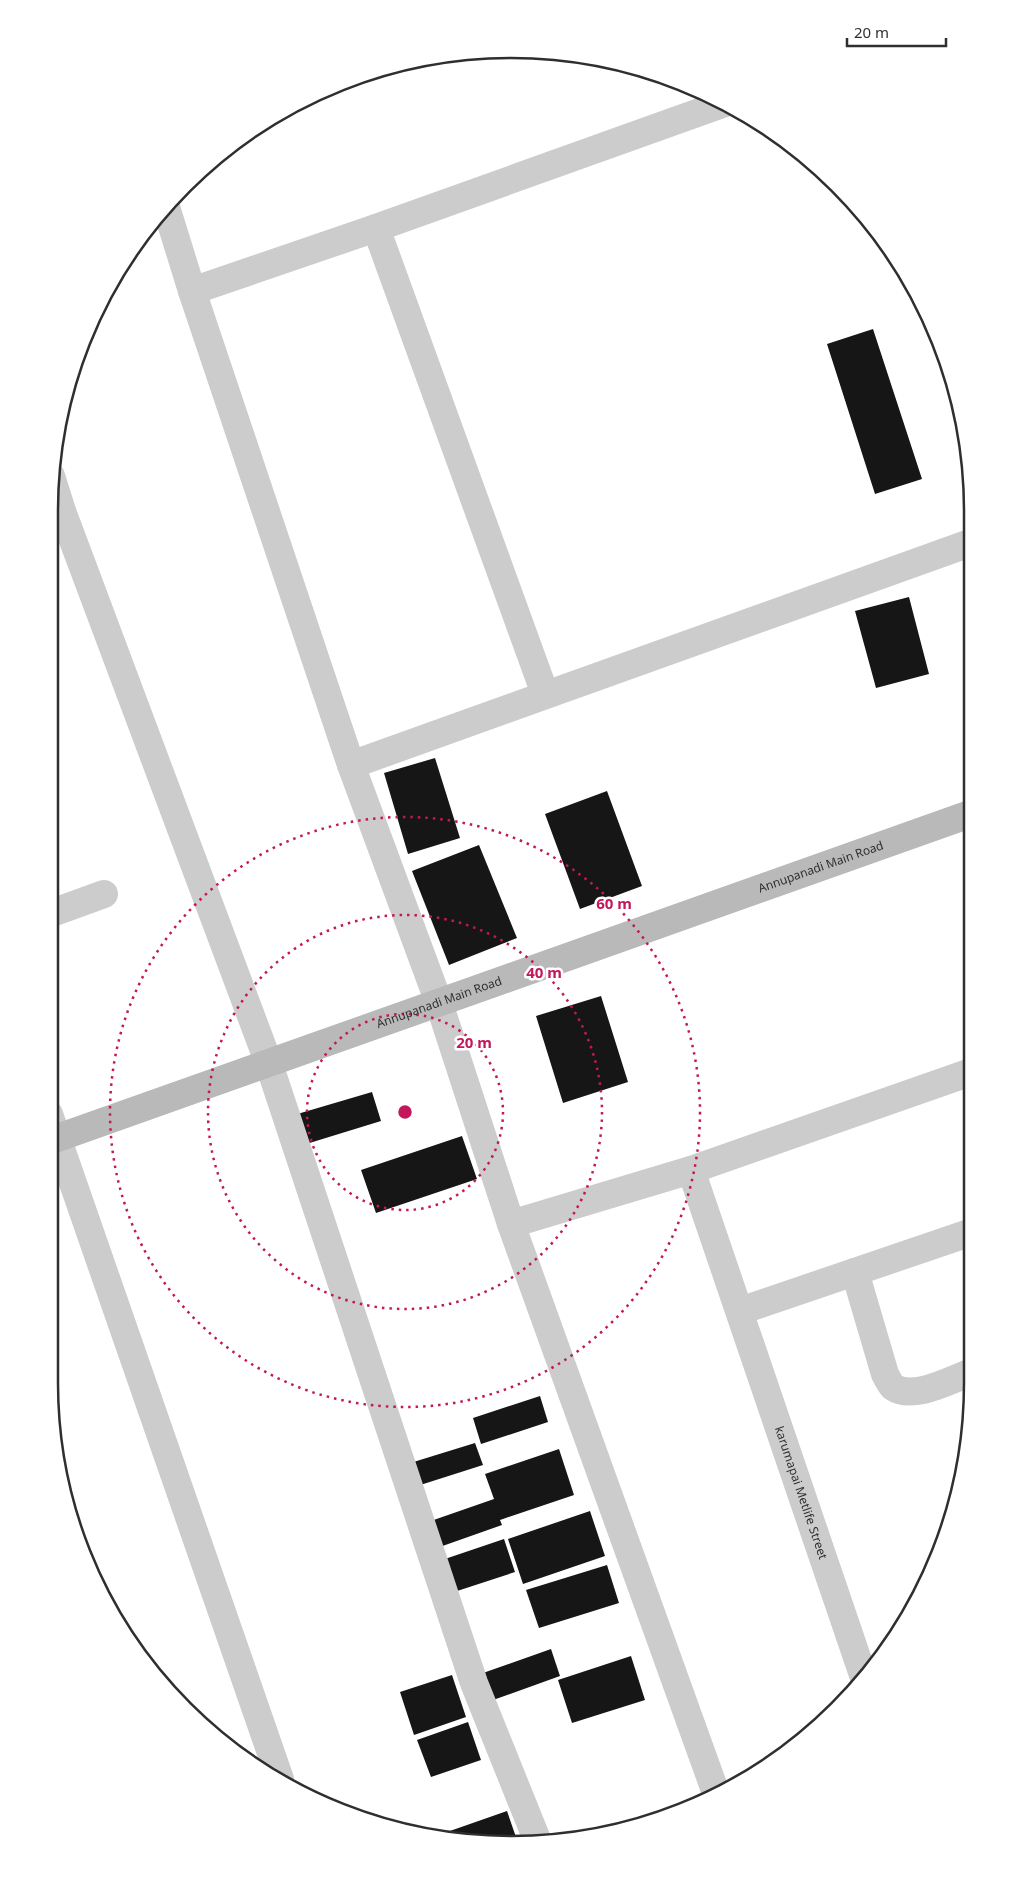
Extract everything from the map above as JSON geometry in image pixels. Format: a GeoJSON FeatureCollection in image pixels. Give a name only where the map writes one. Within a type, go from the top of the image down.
{"type":"FeatureCollection","features":[{"type":"Feature","properties":{"kind":"street"},"geometry":{"type":"LineString","coordinates":[[192,291],[376,228],[716,106]]}},
{"type":"Feature","properties":{"kind":"street"},"geometry":{"type":"LineString","coordinates":[[168,214],[192,291],[351,765],[439,1003],[511,1224],[714,1789]]}},
{"type":"Feature","properties":{"kind":"street"},"geometry":{"type":"LineString","coordinates":[[376,228],[545,694]]}},
{"type":"Feature","properties":{"kind":"street"},"geometry":{"type":"LineString","coordinates":[[58,498],[269,1064],[474,1683],[536,1836]]}},
{"type":"Feature","properties":{"kind":"street"},"geometry":{"type":"LineString","coordinates":[[351,765],[964,545]]}},
{"type":"Feature","properties":{"kind":"street","name":"Annupanadi Main Road"},"geometry":{"type":"LineString","coordinates":[[58,1129],[269,1064],[964,816]]}},
{"type":"Feature","properties":{"kind":"street"},"geometry":{"type":"LineString","coordinates":[[58,911],[104,894]]}},
{"type":"Feature","properties":{"kind":"street"},"geometry":{"type":"LineString","coordinates":[[511,1224],[691,1170],[964,1074]]}},
{"type":"Feature","properties":{"kind":"street"},"geometry":{"type":"LineString","coordinates":[[58,1148],[277,1772]]}},
{"type":"Feature","properties":{"kind":"street","name":"karumapai Metlife Street"},"geometry":{"type":"LineString","coordinates":[[691,1170],[861,1671]]}},
{"type":"Feature","properties":{"kind":"street"},"geometry":{"type":"LineString","coordinates":[[740,1311],[964,1235]]}},
{"type":"Feature","properties":{"kind":"street"},"geometry":{"type":"LineString","coordinates":[[855,1272],[885,1374],[892,1386],[906,1392],[922,1390],[964,1375]]}},
{"type":"Feature","properties":{"kind":"building"},"geometry":{"type":"Polygon","coordinates":[[[873,329],[922,479],[875,494],[827,344],[873,329]]]}},
{"type":"Feature","properties":{"kind":"building"},"geometry":{"type":"Polygon","coordinates":[[[909,597],[929,674],[876,688],[855,611],[909,597]]]}},
{"type":"Feature","properties":{"kind":"building"},"geometry":{"type":"Polygon","coordinates":[[[435,758],[460,838],[408,854],[384,773],[435,758]]]}},
{"type":"Feature","properties":{"kind":"building"},"geometry":{"type":"Polygon","coordinates":[[[607,791],[642,886],[580,909],[545,814],[607,791]]]}},
{"type":"Feature","properties":{"kind":"building"},"geometry":{"type":"Polygon","coordinates":[[[479,845],[517,938],[449,965],[412,871],[479,845]]]}},
{"type":"Feature","properties":{"kind":"building"},"geometry":{"type":"Polygon","coordinates":[[[601,996],[628,1082],[563,1103],[536,1016],[601,996]]]}},
{"type":"Feature","properties":{"kind":"building"},"geometry":{"type":"Polygon","coordinates":[[[372,1092],[381,1121],[303,1145],[294,1115],[372,1092]]]}},
{"type":"Feature","properties":{"kind":"building"},"geometry":{"type":"Polygon","coordinates":[[[462,1136],[477,1179],[376,1213],[361,1170],[462,1136]]]}},
{"type":"Feature","properties":{"kind":"building"},"geometry":{"type":"Polygon","coordinates":[[[540,1396],[548,1422],[481,1444],[473,1418],[540,1396]]]}},
{"type":"Feature","properties":{"kind":"building"},"geometry":{"type":"Polygon","coordinates":[[[475,1443],[483,1465],[414,1487],[407,1464],[475,1443]]]}},
{"type":"Feature","properties":{"kind":"building"},"geometry":{"type":"Polygon","coordinates":[[[559,1449],[574,1495],[500,1520],[502,1525],[434,1549],[425,1523],[494,1499],[485,1474],[559,1449]]]}},
{"type":"Feature","properties":{"kind":"building"},"geometry":{"type":"Polygon","coordinates":[[[590,1511],[605,1556],[523,1584],[508,1539],[590,1511]]]}},
{"type":"Feature","properties":{"kind":"building"},"geometry":{"type":"Polygon","coordinates":[[[504,1539],[515,1572],[451,1593],[439,1561],[504,1539]]]}},
{"type":"Feature","properties":{"kind":"building"},"geometry":{"type":"Polygon","coordinates":[[[607,1565],[619,1603],[539,1628],[526,1590],[607,1565]]]}},
{"type":"Feature","properties":{"kind":"building"},"geometry":{"type":"Polygon","coordinates":[[[551,1649],[560,1676],[493,1700],[483,1673],[551,1649]]]}},
{"type":"Feature","properties":{"kind":"building"},"geometry":{"type":"Polygon","coordinates":[[[631,1656],[645,1700],[572,1723],[558,1680],[631,1656]]]}},
{"type":"Feature","properties":{"kind":"building"},"geometry":{"type":"Polygon","coordinates":[[[452,1675],[466,1717],[414,1735],[400,1692],[452,1675]]]}},
{"type":"Feature","properties":{"kind":"building"},"geometry":{"type":"Polygon","coordinates":[[[468,1722],[481,1760],[431,1777],[417,1740],[468,1722]]]}},
{"type":"Feature","properties":{"kind":"building"},"geometry":{"type":"Polygon","coordinates":[[[507,1811],[516,1836],[481,1836],[447,1832],[507,1811]]]}}]}
